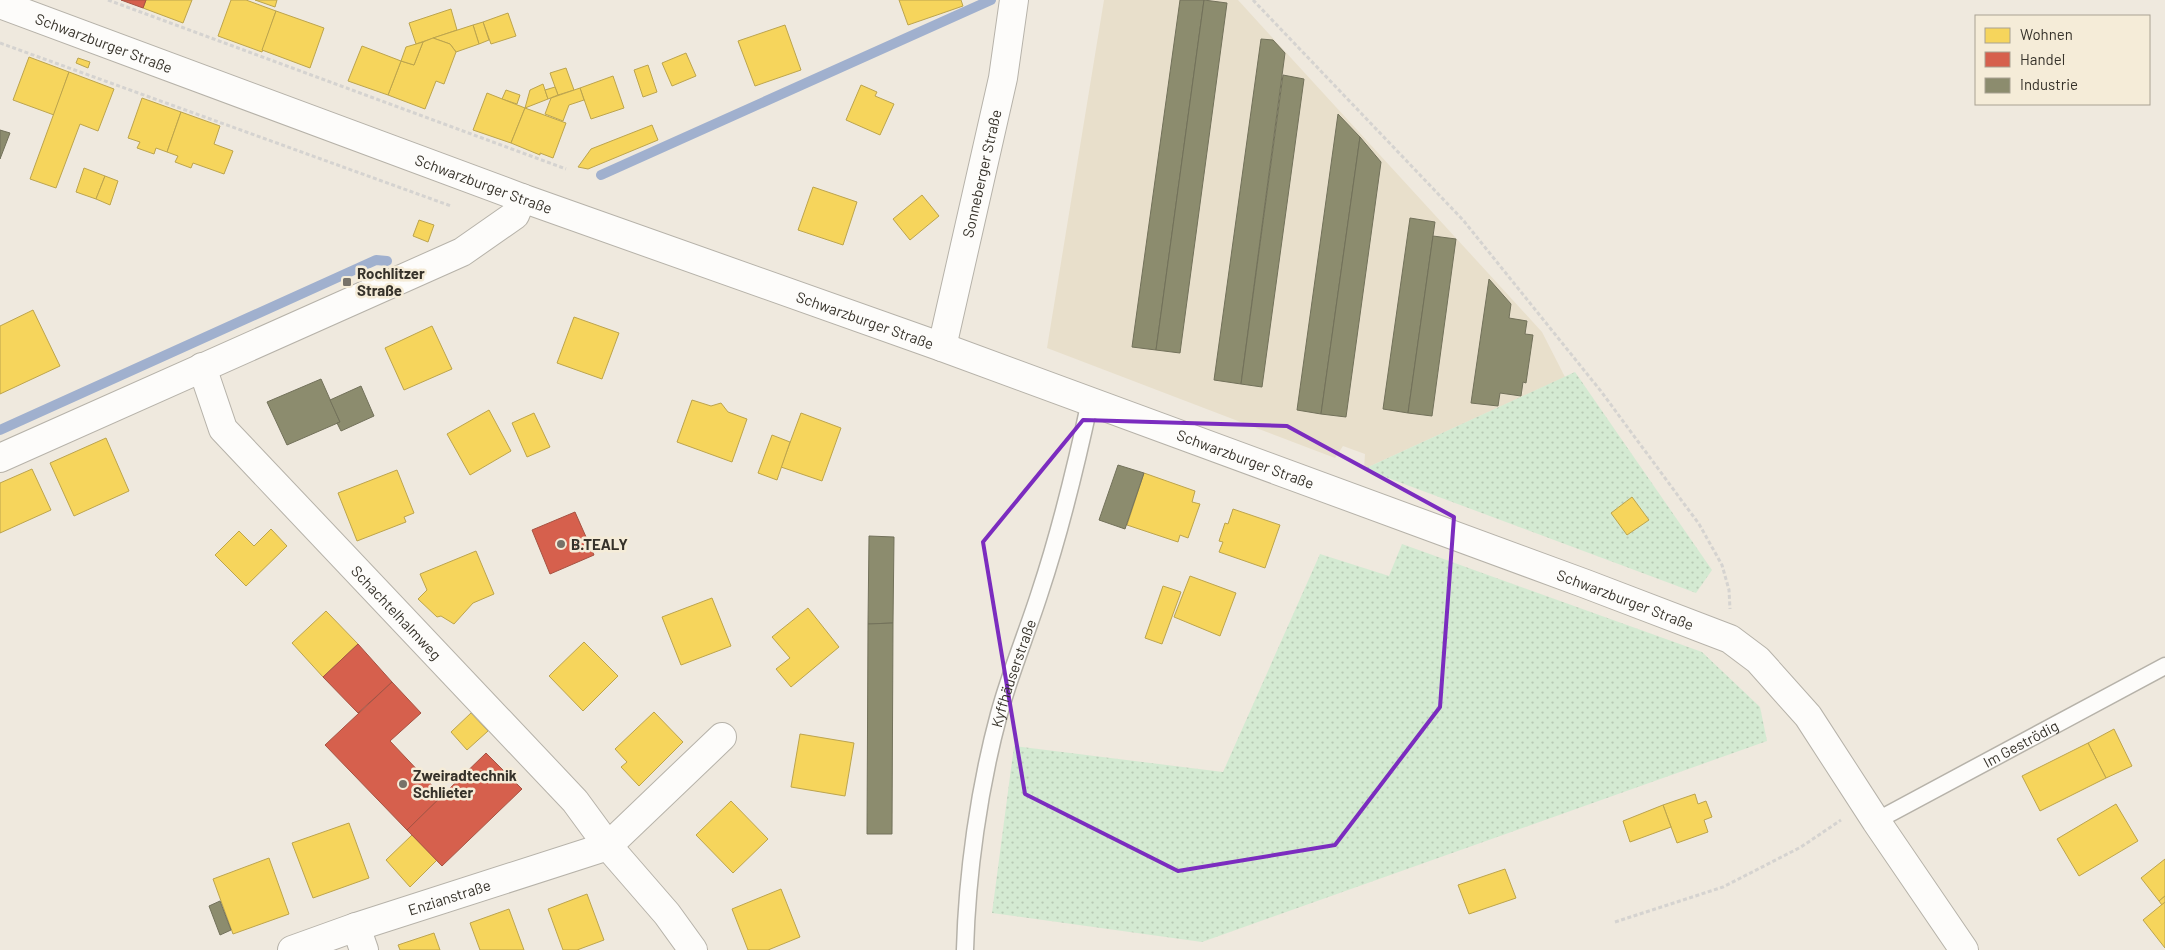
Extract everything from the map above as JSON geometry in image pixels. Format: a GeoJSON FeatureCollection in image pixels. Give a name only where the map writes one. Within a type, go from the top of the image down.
{"type":"FeatureCollection","features":[{"type":"Feature","properties":{"kind":"street","name":"Sonneberger Straße"},"geometry":{"type":"LineString","coordinates":[[942,347],[1003,78],[1014,0]]}},
{"type":"Feature","properties":{"kind":"street","name":"Schwarzburger Straße"},"geometry":{"type":"LineString","coordinates":[[0,4],[522,198],[1090,401],[1730,639],[1758,660],[1808,716],[1964,950]]}},
{"type":"Feature","properties":{"kind":"street"},"geometry":{"type":"LineString","coordinates":[[0,458],[462,252],[515,215],[522,198]]}},
{"type":"Feature","properties":{"kind":"street","name":"Schachtelhalmweg"},"geometry":{"type":"LineString","coordinates":[[202,368],[223,430],[575,801],[608,846],[667,914],[693,950]]}},
{"type":"Feature","properties":{"kind":"street"},"geometry":{"type":"LineString","coordinates":[[608,846],[722,736]]}},
{"type":"Feature","properties":{"kind":"street","name":"Enzianstraße"},"geometry":{"type":"LineString","coordinates":[[292,950],[360,938],[608,846]]}},
{"type":"Feature","properties":{"kind":"lane","name":"Kyffhäuserstraße"},"geometry":{"type":"LineString","coordinates":[[965,950],[974,849],[984,773],[1000,712],[1041,590],[1072,485],[1090,401]]}},
{"type":"Feature","properties":{"kind":"lane","name":"Im Geströdig"},"geometry":{"type":"LineString","coordinates":[[1871,813],[2165,666]]}},
{"type":"Feature","properties":{"kind":"path"},"geometry":{"type":"LineString","coordinates":[[108,0],[566,169]]}},
{"type":"Feature","properties":{"kind":"path"},"geometry":{"type":"LineString","coordinates":[[1253,0],[1463,220],[1606,398],[1699,524],[1722,565],[1729,590],[1731,614],[1730,639]]}},
{"type":"Feature","properties":{"kind":"path"},"geometry":{"type":"LineString","coordinates":[[1615,922],[1723,887],[1871,813]]}},
{"type":"Feature","properties":{"kind":"highlighted area"},"geometry":{"type":"Polygon","coordinates":[[[1083,420],[1287,426],[1454,517],[1440,707],[1335,845],[1178,871],[1025,794],[983,542],[1083,420]]]}},
{"type":"Feature","properties":{"kind":"shaded area"},"geometry":{"type":"Polygon","coordinates":[[[1104,0],[1238,0],[1542,332],[1565,377],[1364,469],[1365,454],[1343,446],[1335,458],[1047,348],[1104,0]]]}},
{"type":"Feature","properties":{"kind":"green space"},"geometry":{"type":"Polygon","coordinates":[[[1575,372],[1712,570],[1696,593],[1364,469],[1575,372]]]}},
{"type":"Feature","properties":{"kind":"green space"},"geometry":{"type":"Polygon","coordinates":[[[1402,544],[1702,652],[1760,707],[1767,741],[1202,942],[992,913],[1014,746],[1223,772],[1320,554],[1389,576],[1402,544]]]}},
{"type":"Feature","properties":{"kind":"building: Wohnen"},"geometry":{"type":"Polygon","coordinates":[[[146,0],[192,0],[183,23],[143,8],[146,0]]]}},
{"type":"Feature","properties":{"kind":"building: Wohnen"},"geometry":{"type":"Polygon","coordinates":[[[231,0],[246,0],[276,11],[262,52],[218,36],[231,0]]]}},
{"type":"Feature","properties":{"kind":"building: Wohnen"},"geometry":{"type":"Polygon","coordinates":[[[255,0],[277,0],[275,7],[255,0]]]}},
{"type":"Feature","properties":{"kind":"building: Wohnen"},"geometry":{"type":"Polygon","coordinates":[[[899,0],[961,0],[963,6],[908,25],[899,0]]]}},
{"type":"Feature","properties":{"kind":"building: Wohnen"},"geometry":{"type":"Polygon","coordinates":[[[451,9],[457,30],[416,44],[409,23],[451,9]]]}},
{"type":"Feature","properties":{"kind":"building: Wohnen"},"geometry":{"type":"Polygon","coordinates":[[[276,11],[324,28],[310,68],[262,50],[276,11]]]}},
{"type":"Feature","properties":{"kind":"building: Wohnen"},"geometry":{"type":"Polygon","coordinates":[[[508,13],[516,36],[491,44],[483,22],[508,13]]]}},
{"type":"Feature","properties":{"kind":"building: Wohnen"},"geometry":{"type":"Polygon","coordinates":[[[483,22],[489,40],[479,44],[473,25],[483,22]]]}},
{"type":"Feature","properties":{"kind":"building: Wohnen"},"geometry":{"type":"Polygon","coordinates":[[[473,25],[479,44],[456,52],[450,44],[433,38],[473,25]]]}},
{"type":"Feature","properties":{"kind":"building: Wohnen"},"geometry":{"type":"Polygon","coordinates":[[[785,25],[801,70],[755,86],[738,41],[785,25]]]}},
{"type":"Feature","properties":{"kind":"building: Wohnen"},"geometry":{"type":"Polygon","coordinates":[[[433,38],[450,44],[456,52],[444,84],[436,81],[425,109],[388,95],[401,61],[414,65],[423,42],[433,38]]]}},
{"type":"Feature","properties":{"kind":"building: Wohnen"},"geometry":{"type":"Polygon","coordinates":[[[423,42],[414,65],[401,61],[406,47],[423,42]]]}},
{"type":"Feature","properties":{"kind":"building: Wohnen"},"geometry":{"type":"Polygon","coordinates":[[[362,46],[401,61],[388,95],[348,81],[362,46]]]}},
{"type":"Feature","properties":{"kind":"building: Wohnen"},"geometry":{"type":"Polygon","coordinates":[[[686,53],[696,76],[672,86],[662,63],[686,53]]]}},
{"type":"Feature","properties":{"kind":"building: Wohnen"},"geometry":{"type":"Polygon","coordinates":[[[29,57],[69,72],[54,115],[13,100],[29,57]]]}},
{"type":"Feature","properties":{"kind":"building: Wohnen"},"geometry":{"type":"Polygon","coordinates":[[[78,58],[90,62],[88,68],[76,63],[78,58]]]}},
{"type":"Feature","properties":{"kind":"building: Wohnen"},"geometry":{"type":"Polygon","coordinates":[[[648,65],[657,92],[643,97],[634,70],[648,65]]]}},
{"type":"Feature","properties":{"kind":"building: Wohnen"},"geometry":{"type":"Polygon","coordinates":[[[566,68],[574,90],[558,95],[550,73],[566,68]]]}},
{"type":"Feature","properties":{"kind":"building: Wohnen"},"geometry":{"type":"Polygon","coordinates":[[[69,72],[114,89],[98,131],[80,124],[56,188],[30,179],[69,72]]]}},
{"type":"Feature","properties":{"kind":"building: Wohnen"},"geometry":{"type":"Polygon","coordinates":[[[613,76],[624,108],[591,119],[580,88],[613,76]]]}},
{"type":"Feature","properties":{"kind":"building: Wohnen"},"geometry":{"type":"Polygon","coordinates":[[[543,84],[548,99],[525,108],[530,90],[543,84]]]}},
{"type":"Feature","properties":{"kind":"building: Wohnen"},"geometry":{"type":"Polygon","coordinates":[[[861,85],[877,92],[875,96],[894,104],[880,135],[846,120],[861,85]]]}},
{"type":"Feature","properties":{"kind":"building: Wohnen"},"geometry":{"type":"Polygon","coordinates":[[[555,87],[558,95],[548,99],[545,90],[555,87]]]}},
{"type":"Feature","properties":{"kind":"building: Wohnen"},"geometry":{"type":"Polygon","coordinates":[[[580,88],[584,100],[569,105],[563,121],[545,114],[551,98],[580,88]]]}},
{"type":"Feature","properties":{"kind":"building: Wohnen"},"geometry":{"type":"Polygon","coordinates":[[[506,90],[520,95],[517,104],[502,99],[506,90]]]}},
{"type":"Feature","properties":{"kind":"building: Wohnen"},"geometry":{"type":"Polygon","coordinates":[[[487,93],[525,108],[511,143],[473,130],[487,93]]]}},
{"type":"Feature","properties":{"kind":"building: Wohnen"},"geometry":{"type":"Polygon","coordinates":[[[142,98],[181,112],[167,152],[156,148],[154,154],[137,148],[140,142],[128,138],[142,98]]]}},
{"type":"Feature","properties":{"kind":"building: Wohnen"},"geometry":{"type":"Polygon","coordinates":[[[525,108],[566,123],[553,158],[540,153],[540,155],[511,143],[525,108]]]}},
{"type":"Feature","properties":{"kind":"building: Wohnen"},"geometry":{"type":"Polygon","coordinates":[[[181,112],[220,126],[214,144],[233,151],[224,174],[193,163],[191,168],[175,162],[178,156],[167,152],[181,112]]]}},
{"type":"Feature","properties":{"kind":"building: Wohnen"},"geometry":{"type":"Polygon","coordinates":[[[652,125],[658,140],[588,169],[578,167],[591,149],[652,125]]]}},
{"type":"Feature","properties":{"kind":"building: Wohnen"},"geometry":{"type":"Polygon","coordinates":[[[84,168],[105,176],[96,199],[76,192],[84,168]]]}},
{"type":"Feature","properties":{"kind":"building: Wohnen"},"geometry":{"type":"Polygon","coordinates":[[[105,176],[118,181],[110,205],[96,199],[105,176]]]}},
{"type":"Feature","properties":{"kind":"building: Wohnen"},"geometry":{"type":"Polygon","coordinates":[[[813,187],[857,202],[843,245],[798,230],[813,187]]]}},
{"type":"Feature","properties":{"kind":"building: Wohnen"},"geometry":{"type":"Polygon","coordinates":[[[922,195],[939,216],[910,240],[893,219],[922,195]]]}},
{"type":"Feature","properties":{"kind":"building: Wohnen"},"geometry":{"type":"Polygon","coordinates":[[[419,220],[434,225],[428,242],[413,236],[419,220]]]}},
{"type":"Feature","properties":{"kind":"building: Wohnen"},"geometry":{"type":"Polygon","coordinates":[[[33,310],[60,366],[0,394],[0,326],[33,310]]]}},
{"type":"Feature","properties":{"kind":"building: Wohnen"},"geometry":{"type":"Polygon","coordinates":[[[574,317],[619,333],[602,379],[557,363],[574,317]]]}},
{"type":"Feature","properties":{"kind":"building: Wohnen"},"geometry":{"type":"Polygon","coordinates":[[[432,326],[452,369],[404,390],[385,348],[432,326]]]}},
{"type":"Feature","properties":{"kind":"building: Wohnen"},"geometry":{"type":"Polygon","coordinates":[[[692,400],[711,406],[721,403],[728,412],[747,419],[732,462],[677,442],[692,400]]]}},
{"type":"Feature","properties":{"kind":"building: Wohnen"},"geometry":{"type":"Polygon","coordinates":[[[489,410],[511,451],[470,475],[447,434],[489,410]]]}},
{"type":"Feature","properties":{"kind":"building: Wohnen"},"geometry":{"type":"Polygon","coordinates":[[[534,413],[550,447],[527,457],[512,423],[534,413]]]}},
{"type":"Feature","properties":{"kind":"building: Wohnen"},"geometry":{"type":"Polygon","coordinates":[[[801,413],[841,428],[822,481],[781,467],[801,413]]]}},
{"type":"Feature","properties":{"kind":"building: Wohnen"},"geometry":{"type":"Polygon","coordinates":[[[772,435],[790,442],[777,480],[758,473],[772,435]]]}},
{"type":"Feature","properties":{"kind":"building: Wohnen"},"geometry":{"type":"Polygon","coordinates":[[[106,438],[129,491],[74,516],[50,463],[106,438]]]}},
{"type":"Feature","properties":{"kind":"building: Wohnen"},"geometry":{"type":"Polygon","coordinates":[[[32,469],[51,510],[0,533],[0,483],[32,469]]]}},
{"type":"Feature","properties":{"kind":"building: Wohnen"},"geometry":{"type":"Polygon","coordinates":[[[397,470],[414,513],[404,517],[406,522],[357,541],[338,493],[397,470]]]}},
{"type":"Feature","properties":{"kind":"building: Wohnen"},"geometry":{"type":"Polygon","coordinates":[[[1144,473],[1195,491],[1192,502],[1200,504],[1188,538],[1180,535],[1178,542],[1127,525],[1144,473]]]}},
{"type":"Feature","properties":{"kind":"building: Wohnen"},"geometry":{"type":"Polygon","coordinates":[[[1632,497],[1649,520],[1627,535],[1611,513],[1632,497]]]}},
{"type":"Feature","properties":{"kind":"building: Wohnen"},"geometry":{"type":"Polygon","coordinates":[[[1233,509],[1280,525],[1265,568],[1219,552],[1223,542],[1219,541],[1225,523],[1228,524],[1233,509]]]}},
{"type":"Feature","properties":{"kind":"building: Wohnen"},"geometry":{"type":"Polygon","coordinates":[[[271,529],[287,546],[246,586],[215,555],[239,531],[254,546],[271,529]]]}},
{"type":"Feature","properties":{"kind":"building: Wohnen"},"geometry":{"type":"Polygon","coordinates":[[[476,551],[494,594],[473,603],[454,624],[441,616],[437,617],[418,599],[427,590],[420,574],[476,551]]]}},
{"type":"Feature","properties":{"kind":"building: Wohnen"},"geometry":{"type":"Polygon","coordinates":[[[1190,576],[1236,593],[1220,636],[1174,617],[1190,576]]]}},
{"type":"Feature","properties":{"kind":"building: Wohnen"},"geometry":{"type":"Polygon","coordinates":[[[1163,586],[1181,592],[1162,644],[1145,638],[1163,586]]]}},
{"type":"Feature","properties":{"kind":"building: Wohnen"},"geometry":{"type":"Polygon","coordinates":[[[712,598],[731,646],[681,665],[662,617],[712,598]]]}},
{"type":"Feature","properties":{"kind":"building: Wohnen"},"geometry":{"type":"Polygon","coordinates":[[[808,608],[839,647],[791,687],[776,669],[790,658],[772,637],[808,608]]]}},
{"type":"Feature","properties":{"kind":"building: Wohnen"},"geometry":{"type":"Polygon","coordinates":[[[326,611],[358,644],[323,677],[292,643],[326,611]]]}},
{"type":"Feature","properties":{"kind":"building: Wohnen"},"geometry":{"type":"Polygon","coordinates":[[[584,642],[618,676],[583,711],[549,676],[584,642]]]}},
{"type":"Feature","properties":{"kind":"building: Wohnen"},"geometry":{"type":"Polygon","coordinates":[[[654,712],[683,742],[639,786],[621,767],[627,762],[615,749],[654,712]]]}},
{"type":"Feature","properties":{"kind":"building: Wohnen"},"geometry":{"type":"Polygon","coordinates":[[[471,713],[488,731],[467,750],[451,732],[471,713]]]}},
{"type":"Feature","properties":{"kind":"building: Wohnen"},"geometry":{"type":"Polygon","coordinates":[[[2114,729],[2132,766],[2106,778],[2088,743],[2114,729]]]}},
{"type":"Feature","properties":{"kind":"building: Wohnen"},"geometry":{"type":"Polygon","coordinates":[[[800,734],[854,743],[845,796],[791,787],[800,734]]]}},
{"type":"Feature","properties":{"kind":"building: Wohnen"},"geometry":{"type":"Polygon","coordinates":[[[2088,743],[2106,778],[2040,811],[2022,776],[2088,743]]]}},
{"type":"Feature","properties":{"kind":"building: Wohnen"},"geometry":{"type":"Polygon","coordinates":[[[1695,794],[1698,804],[1706,801],[1712,817],[1704,820],[1708,832],[1677,843],[1663,805],[1695,794]]]}},
{"type":"Feature","properties":{"kind":"building: Wohnen"},"geometry":{"type":"Polygon","coordinates":[[[731,801],[768,839],[733,873],[696,835],[731,801]]]}},
{"type":"Feature","properties":{"kind":"building: Wohnen"},"geometry":{"type":"Polygon","coordinates":[[[2116,804],[2138,841],[2079,876],[2057,839],[2116,804]]]}},
{"type":"Feature","properties":{"kind":"building: Wohnen"},"geometry":{"type":"Polygon","coordinates":[[[1663,805],[1671,827],[1630,842],[1623,821],[1663,805]]]}},
{"type":"Feature","properties":{"kind":"building: Wohnen"},"geometry":{"type":"Polygon","coordinates":[[[349,823],[369,878],[313,898],[292,843],[349,823]]]}},
{"type":"Feature","properties":{"kind":"building: Wohnen"},"geometry":{"type":"Polygon","coordinates":[[[412,835],[437,860],[410,887],[386,860],[412,835]]]}},
{"type":"Feature","properties":{"kind":"building: Wohnen"},"geometry":{"type":"Polygon","coordinates":[[[269,858],[289,914],[233,934],[213,879],[269,858]]]}},
{"type":"Feature","properties":{"kind":"building: Wohnen"},"geometry":{"type":"Polygon","coordinates":[[[2165,859],[2165,896],[2159,901],[2141,878],[2165,859]]]}},
{"type":"Feature","properties":{"kind":"building: Wohnen"},"geometry":{"type":"Polygon","coordinates":[[[1505,869],[1516,898],[1469,914],[1458,885],[1505,869]]]}},
{"type":"Feature","properties":{"kind":"building: Wohnen"},"geometry":{"type":"Polygon","coordinates":[[[781,889],[800,937],[768,950],[748,950],[732,909],[781,889]]]}},
{"type":"Feature","properties":{"kind":"building: Wohnen"},"geometry":{"type":"Polygon","coordinates":[[[587,894],[604,940],[577,950],[563,950],[548,909],[587,894]]]}},
{"type":"Feature","properties":{"kind":"building: Wohnen"},"geometry":{"type":"Polygon","coordinates":[[[2165,896],[2165,902],[2162,905],[2159,901],[2165,896]]]}},
{"type":"Feature","properties":{"kind":"building: Wohnen"},"geometry":{"type":"Polygon","coordinates":[[[2165,902],[2165,948],[2143,920],[2165,902]]]}},
{"type":"Feature","properties":{"kind":"building: Wohnen"},"geometry":{"type":"Polygon","coordinates":[[[509,909],[524,950],[480,950],[470,923],[509,909]]]}},
{"type":"Feature","properties":{"kind":"building: Wohnen"},"geometry":{"type":"Polygon","coordinates":[[[434,933],[440,950],[400,950],[398,945],[434,933]]]}},
{"type":"Feature","properties":{"kind":"building: Handel"},"geometry":{"type":"Polygon","coordinates":[[[121,0],[146,0],[143,8],[121,0]]]}},
{"type":"Feature","properties":{"kind":"building: Handel"},"geometry":{"type":"Polygon","coordinates":[[[575,512],[594,555],[550,574],[532,530],[575,512]]]}},
{"type":"Feature","properties":{"kind":"building: Handel"},"geometry":{"type":"Polygon","coordinates":[[[358,644],[392,682],[358,713],[323,677],[358,644]]]}},
{"type":"Feature","properties":{"kind":"building: Handel"},"geometry":{"type":"Polygon","coordinates":[[[392,682],[421,713],[390,741],[442,796],[407,830],[325,745],[392,682]]]}},
{"type":"Feature","properties":{"kind":"building: Handel"},"geometry":{"type":"Polygon","coordinates":[[[486,753],[522,789],[442,866],[407,830],[486,753]]]}},
{"type":"Feature","properties":{"kind":"building: Industrie"},"geometry":{"type":"Polygon","coordinates":[[[1180,0],[1204,0],[1156,350],[1132,347],[1180,0]]]}},
{"type":"Feature","properties":{"kind":"building: Industrie"},"geometry":{"type":"Polygon","coordinates":[[[1204,0],[1227,3],[1180,353],[1156,350],[1204,0]]]}},
{"type":"Feature","properties":{"kind":"building: Industrie"},"geometry":{"type":"Polygon","coordinates":[[[1261,39],[1273,40],[1285,53],[1241,384],[1214,380],[1261,39]]]}},
{"type":"Feature","properties":{"kind":"building: Industrie"},"geometry":{"type":"Polygon","coordinates":[[[1283,75],[1304,79],[1262,387],[1241,384],[1283,75]]]}},
{"type":"Feature","properties":{"kind":"building: Industrie"},"geometry":{"type":"Polygon","coordinates":[[[1338,114],[1360,137],[1321,414],[1297,410],[1338,114]]]}},
{"type":"Feature","properties":{"kind":"building: Industrie"},"geometry":{"type":"Polygon","coordinates":[[[0,130],[10,133],[0,159],[0,130]]]}},
{"type":"Feature","properties":{"kind":"building: Industrie"},"geometry":{"type":"Polygon","coordinates":[[[1360,137],[1381,162],[1346,417],[1321,414],[1360,137]]]}},
{"type":"Feature","properties":{"kind":"building: Industrie"},"geometry":{"type":"Polygon","coordinates":[[[1410,218],[1435,222],[1408,413],[1383,409],[1410,218]]]}},
{"type":"Feature","properties":{"kind":"building: Industrie"},"geometry":{"type":"Polygon","coordinates":[[[1433,236],[1456,239],[1432,416],[1408,413],[1433,236]]]}},
{"type":"Feature","properties":{"kind":"building: Industrie"},"geometry":{"type":"Polygon","coordinates":[[[1489,279],[1511,304],[1509,318],[1527,321],[1525,334],[1533,335],[1526,383],[1523,382],[1521,396],[1500,393],[1498,406],[1471,403],[1489,279]]]}},
{"type":"Feature","properties":{"kind":"building: Industrie"},"geometry":{"type":"Polygon","coordinates":[[[321,379],[340,422],[287,445],[267,402],[321,379]]]}},
{"type":"Feature","properties":{"kind":"building: Industrie"},"geometry":{"type":"Polygon","coordinates":[[[361,386],[374,416],[341,431],[337,423],[340,422],[330,400],[361,386]]]}},
{"type":"Feature","properties":{"kind":"building: Industrie"},"geometry":{"type":"Polygon","coordinates":[[[1118,465],[1144,473],[1125,529],[1099,520],[1118,465]]]}},
{"type":"Feature","properties":{"kind":"building: Industrie"},"geometry":{"type":"Polygon","coordinates":[[[869,536],[894,537],[893,623],[868,624],[869,536]]]}},
{"type":"Feature","properties":{"kind":"building: Industrie"},"geometry":{"type":"Polygon","coordinates":[[[893,623],[892,834],[867,834],[868,624],[893,623]]]}},
{"type":"Feature","properties":{"kind":"building: Industrie"},"geometry":{"type":"Polygon","coordinates":[[[220,901],[231,930],[220,935],[209,906],[220,901]]]}},
{"type":"Feature","properties":{"kind":"waterway"},"geometry":{"type":"LineString","coordinates":[[601,175],[991,0]]}},
{"type":"Feature","properties":{"kind":"waterway"},"geometry":{"type":"LineString","coordinates":[[0,430],[376,260],[387,261]]}},
{"type":"Feature","properties":{"kind":"place","name":"Rochlitzer Straße"},"geometry":{"type":"Point","coordinates":[347,282]}},
{"type":"Feature","properties":{"kind":"place","name":"B.TEALY"},"geometry":{"type":"Point","coordinates":[561,544]}},
{"type":"Feature","properties":{"kind":"place","name":"Zweiradtechnik Schlieter"},"geometry":{"type":"Point","coordinates":[403,784]}}]}
